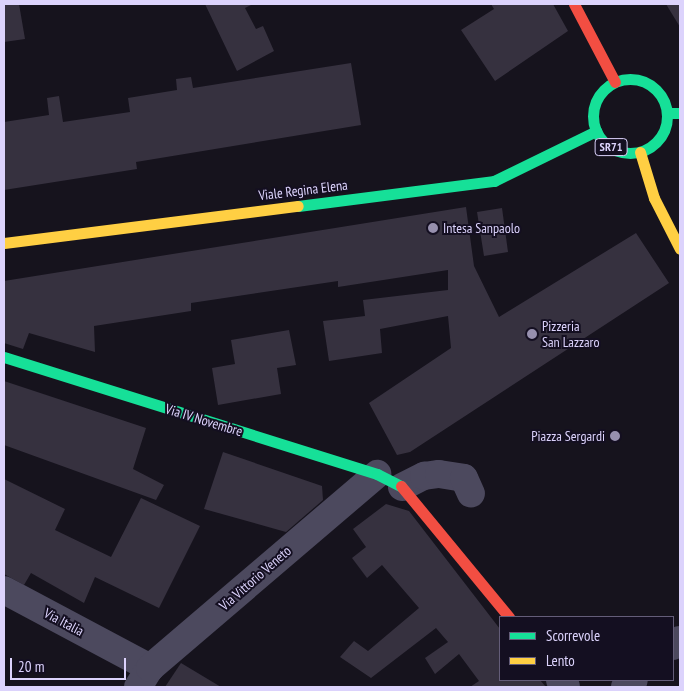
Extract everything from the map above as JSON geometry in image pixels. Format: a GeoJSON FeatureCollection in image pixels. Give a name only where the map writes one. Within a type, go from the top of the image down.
{"type":"FeatureCollection","features":[{"type":"Feature","properties":{"kind":"street"},"geometry":{"type":"LineString","coordinates":[[574,4],[615,82],[632,79],[649,84],[662,97],[667,113],[680,113]]}},
{"type":"Feature","properties":{"kind":"street","name":"SR71"},"geometry":{"type":"LineString","coordinates":[[615,82],[603,91],[596,103],[593,117],[596,131],[604,142],[614,149],[627,153],[640,152],[661,137],[667,113]]}},
{"type":"Feature","properties":{"kind":"street","name":"Viale Regina Elena"},"geometry":{"type":"LineString","coordinates":[[4,243],[494,181],[596,131]]}},
{"type":"Feature","properties":{"kind":"street","name":"SR71"},"geometry":{"type":"LineString","coordinates":[[640,152],[654,198],[680,249]]}},
{"type":"Feature","properties":{"kind":"street","name":"Via IV Novembre"},"geometry":{"type":"LineString","coordinates":[[4,357],[377,474],[402,487],[508,616]]}},
{"type":"Feature","properties":{"kind":"street","name":"Via Vittorio Veneto"},"geometry":{"type":"LineString","coordinates":[[144,678],[377,474]]}},
{"type":"Feature","properties":{"kind":"street"},"geometry":{"type":"LineString","coordinates":[[402,487],[424,476],[439,474],[464,478],[471,494]]}},
{"type":"Feature","properties":{"kind":"street","name":"Via Italia"},"geometry":{"type":"LineString","coordinates":[[4,590],[144,678]]}},
{"type":"Feature","properties":{"kind":"building"},"geometry":{"type":"Polygon","coordinates":[[[4,4],[19,4],[25,39],[4,42],[4,4]]]}},
{"type":"Feature","properties":{"kind":"building"},"geometry":{"type":"Polygon","coordinates":[[[205,4],[253,4],[245,8],[256,29],[263,26],[274,51],[237,71],[205,4]]]}},
{"type":"Feature","properties":{"kind":"building"},"geometry":{"type":"Polygon","coordinates":[[[491,4],[553,4],[568,31],[495,81],[461,30],[494,9],[491,4]]]}},
{"type":"Feature","properties":{"kind":"building"},"geometry":{"type":"Polygon","coordinates":[[[666,4],[680,4],[680,27],[669,9],[666,4]]]}},
{"type":"Feature","properties":{"kind":"building"},"geometry":{"type":"Polygon","coordinates":[[[351,63],[361,125],[136,162],[137,169],[4,190],[4,122],[49,115],[47,98],[59,96],[63,122],[130,112],[128,98],[177,90],[176,79],[191,77],[193,88],[351,63]]]}},
{"type":"Feature","properties":{"kind":"building"},"geometry":{"type":"Polygon","coordinates":[[[466,207],[474,266],[499,317],[636,233],[669,283],[410,452],[397,455],[369,403],[451,348],[448,316],[380,329],[382,353],[329,361],[323,321],[365,316],[363,300],[448,290],[448,270],[338,287],[338,281],[191,303],[191,311],[94,326],[95,352],[29,333],[23,349],[4,343],[4,281],[466,207]]]}},
{"type":"Feature","properties":{"kind":"building"},"geometry":{"type":"Polygon","coordinates":[[[502,208],[508,252],[484,256],[477,212],[502,208]]]}},
{"type":"Feature","properties":{"kind":"building"},"geometry":{"type":"Polygon","coordinates":[[[289,330],[296,365],[277,368],[281,394],[218,405],[212,368],[235,364],[231,340],[289,330]]]}},
{"type":"Feature","properties":{"kind":"building"},"geometry":{"type":"Polygon","coordinates":[[[4,381],[146,428],[133,469],[164,485],[156,500],[4,445],[4,381]]]}},
{"type":"Feature","properties":{"kind":"building"},"geometry":{"type":"Polygon","coordinates":[[[223,452],[322,486],[323,500],[286,532],[204,509],[223,452]]]}},
{"type":"Feature","properties":{"kind":"building"},"geometry":{"type":"Polygon","coordinates":[[[4,479],[65,509],[55,530],[111,557],[141,498],[200,526],[159,608],[95,577],[84,603],[31,573],[24,585],[4,574],[4,479]]]}},
{"type":"Feature","properties":{"kind":"building"},"geometry":{"type":"Polygon","coordinates":[[[386,504],[409,511],[499,628],[499,681],[541,681],[546,687],[470,687],[479,681],[459,654],[435,674],[425,658],[448,642],[436,628],[371,678],[340,657],[354,641],[368,651],[419,608],[382,565],[367,578],[352,558],[366,547],[353,529],[386,504]]]}},
{"type":"Feature","properties":{"kind":"building"},"geometry":{"type":"Polygon","coordinates":[[[181,663],[221,687],[165,687],[181,663]]]}},
{"type":"Feature","properties":{"kind":"traffic: fast"},"geometry":{"type":"LineString","coordinates":[[630,79],[644,82],[656,90],[664,102],[667,116],[664,130],[656,142],[644,150],[630,153],[616,150],[604,142],[596,130],[593,116],[596,102],[604,90],[616,82],[630,79]]}},
{"type":"Feature","properties":{"kind":"traffic: fast"},"geometry":{"type":"LineString","coordinates":[[667,113],[680,113]]}},
{"type":"Feature","properties":{"kind":"traffic: fast"},"geometry":{"type":"LineString","coordinates":[[298,206],[494,181],[596,131]]}},
{"type":"Feature","properties":{"kind":"traffic: fast"},"geometry":{"type":"LineString","coordinates":[[4,357],[377,474],[401,486]]}},
{"type":"Feature","properties":{"kind":"traffic: slow"},"geometry":{"type":"LineString","coordinates":[[640,152],[654,198],[680,249]]}},
{"type":"Feature","properties":{"kind":"traffic: slow"},"geometry":{"type":"LineString","coordinates":[[4,243],[298,206]]}},
{"type":"Feature","properties":{"kind":"traffic: jam"},"geometry":{"type":"LineString","coordinates":[[574,4],[615,82]]}},
{"type":"Feature","properties":{"kind":"traffic: jam"},"geometry":{"type":"LineString","coordinates":[[401,486],[508,616]]}},
{"type":"Feature","properties":{"kind":"place","name":"Intesa Sanpaolo"},"geometry":{"type":"Point","coordinates":[433,228]}},
{"type":"Feature","properties":{"kind":"place","name":"Pizzeria San Lazzaro"},"geometry":{"type":"Point","coordinates":[532,334]}},
{"type":"Feature","properties":{"kind":"place","name":"Piazza Sergardi"},"geometry":{"type":"Point","coordinates":[615,436]}}]}
